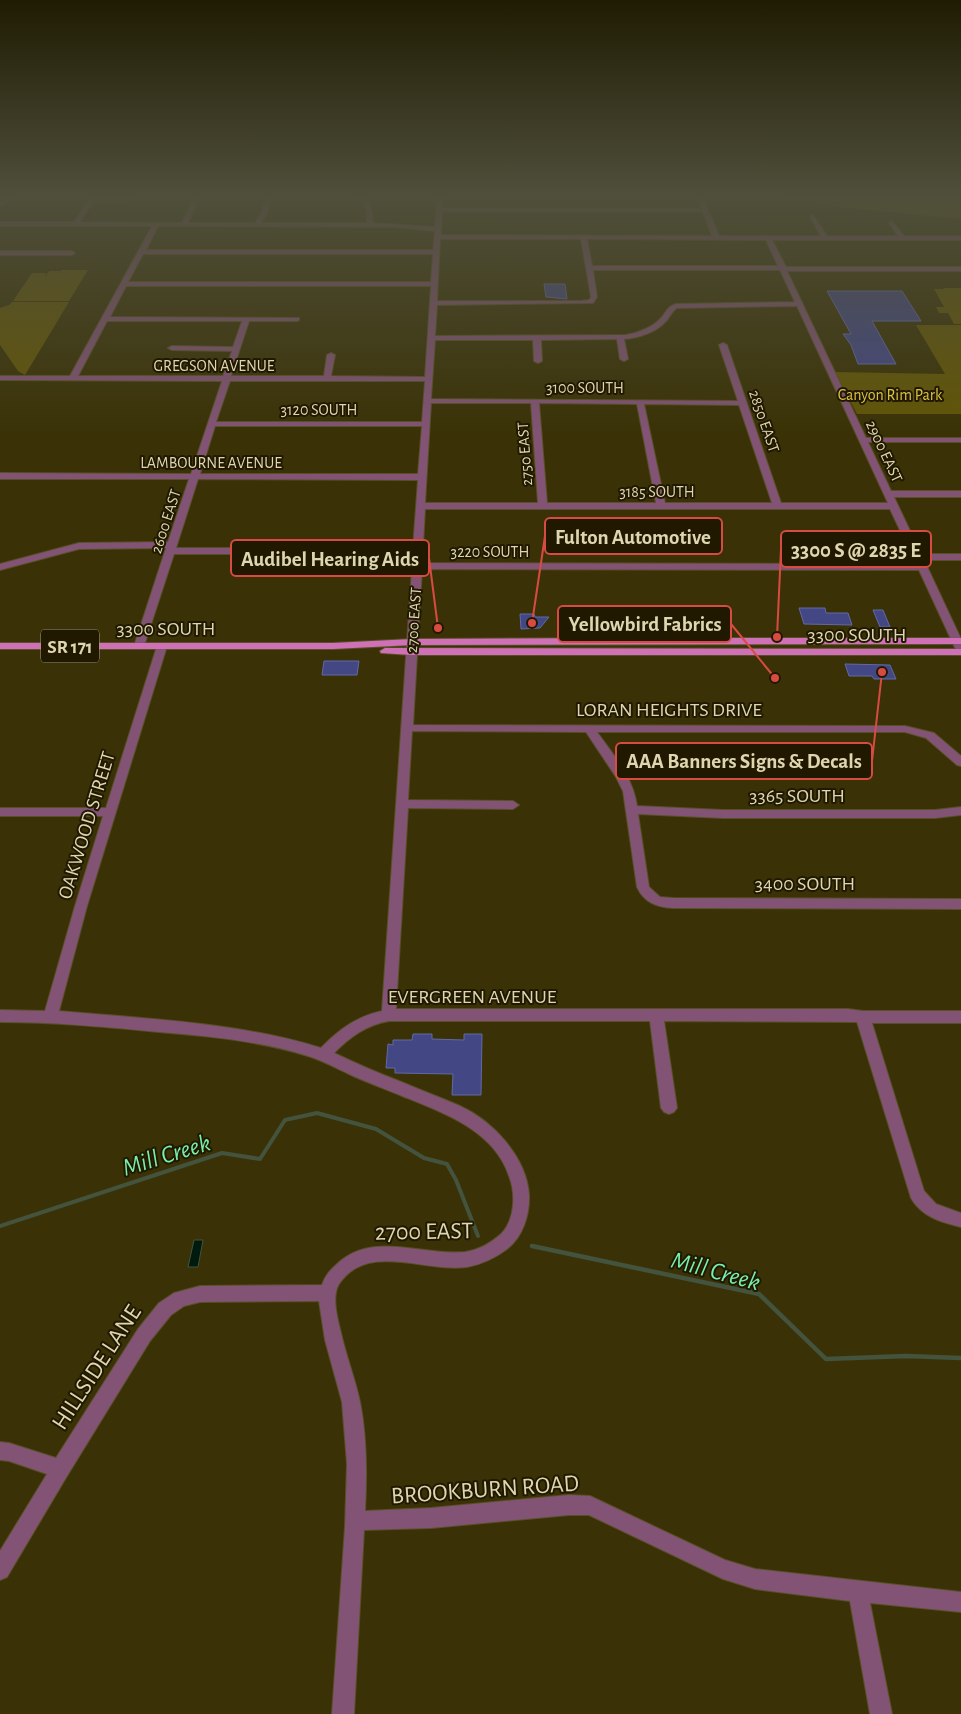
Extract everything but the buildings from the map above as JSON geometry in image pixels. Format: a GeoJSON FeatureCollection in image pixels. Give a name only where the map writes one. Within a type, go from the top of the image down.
{"type":"FeatureCollection","features":[{"type":"Feature","properties":{"kind":"main road","name":"3300 SOUTH"},"geometry":{"type":"LineString","coordinates":[[0,646],[960,646]]}},
{"type":"Feature","properties":{"kind":"street"},"geometry":{"type":"LineString","coordinates":[[73,378],[129,275]]}},
{"type":"Feature","properties":{"kind":"street","name":"2700 EAST"},"geometry":{"type":"LineString","coordinates":[[389,1015],[436,275]]}},
{"type":"Feature","properties":{"kind":"street"},"geometry":{"type":"LineString","coordinates":[[434,303],[591,302],[594,298],[590,275]]}},
{"type":"Feature","properties":{"kind":"street","name":"2900 EAST"},"geometry":{"type":"LineString","coordinates":[[786,275],[960,646]]}},
{"type":"Feature","properties":{"kind":"street"},"geometry":{"type":"LineString","coordinates":[[124,284],[435,284]]}},
{"type":"Feature","properties":{"kind":"street"},"geometry":{"type":"LineString","coordinates":[[431,338],[620,338],[645,332],[663,320],[668,310],[680,305],[800,304]]}},
{"type":"Feature","properties":{"kind":"street"},"geometry":{"type":"LineString","coordinates":[[105,319],[297,319]]}},
{"type":"Feature","properties":{"kind":"street","name":"2600 EAST"},"geometry":{"type":"LineString","coordinates":[[139,646],[246,319]]}},
{"type":"Feature","properties":{"kind":"street"},"geometry":{"type":"LineString","coordinates":[[537,338],[538,361]]}},
{"type":"Feature","properties":{"kind":"street"},"geometry":{"type":"LineString","coordinates":[[620,338],[624,359]]}},
{"type":"Feature","properties":{"kind":"street","name":"2850 EAST"},"geometry":{"type":"LineString","coordinates":[[723,345],[778,506]]}},
{"type":"Feature","properties":{"kind":"street"},"geometry":{"type":"LineString","coordinates":[[172,348],[237,349]]}},
{"type":"Feature","properties":{"kind":"street"},"geometry":{"type":"LineString","coordinates":[[327,379],[331,355]]}},
{"type":"Feature","properties":{"kind":"street","name":"GREGSON AVENUE"},"geometry":{"type":"LineString","coordinates":[[0,378],[429,379]]}},
{"type":"Feature","properties":{"kind":"street","name":"3100 SOUTH"},"geometry":{"type":"LineString","coordinates":[[427,401],[743,403]]}},
{"type":"Feature","properties":{"kind":"street","name":"2750 EAST"},"geometry":{"type":"LineString","coordinates":[[535,401],[543,506]]}},
{"type":"Feature","properties":{"kind":"street"},"geometry":{"type":"LineString","coordinates":[[640,401],[661,506]]}},
{"type":"Feature","properties":{"kind":"street","name":"3120 SOUTH"},"geometry":{"type":"LineString","coordinates":[[212,424],[426,424]]}},
{"type":"Feature","properties":{"kind":"street"},"geometry":{"type":"LineString","coordinates":[[863,440],[961,440]]}},
{"type":"Feature","properties":{"kind":"street","name":"LAMBOURNE AVENUE"},"geometry":{"type":"LineString","coordinates":[[0,476],[422,477]]}},
{"type":"Feature","properties":{"kind":"street"},"geometry":{"type":"LineString","coordinates":[[888,494],[961,494]]}},
{"type":"Feature","properties":{"kind":"street","name":"3185 SOUTH"},"geometry":{"type":"LineString","coordinates":[[421,506],[894,506]]}},
{"type":"Feature","properties":{"kind":"street"},"geometry":{"type":"LineString","coordinates":[[0,568],[46,554],[86,545],[418,551]]}},
{"type":"Feature","properties":{"kind":"street"},"geometry":{"type":"LineString","coordinates":[[918,557],[961,557]]}},
{"type":"Feature","properties":{"kind":"street","name":"3220 SOUTH"},"geometry":{"type":"LineString","coordinates":[[417,566],[922,566]]}},
{"type":"Feature","properties":{"kind":"street","name":"OAKWOOD STREET"},"geometry":{"type":"LineString","coordinates":[[51,1016],[109,812],[162,646]]}},
{"type":"Feature","properties":{"kind":"street","name":"LORAN HEIGHTS DRIVE"},"geometry":{"type":"LineString","coordinates":[[408,728],[898,728],[930,735],[961,762]]}},
{"type":"Feature","properties":{"kind":"street"},"geometry":{"type":"LineString","coordinates":[[589,728],[625,781],[632,810]]}},
{"type":"Feature","properties":{"kind":"street"},"geometry":{"type":"LineString","coordinates":[[403,804],[513,805]]}},
{"type":"Feature","properties":{"kind":"street","name":"3365 SOUTH"},"geometry":{"type":"LineString","coordinates":[[632,810],[723,814],[935,814],[961,810]]}},
{"type":"Feature","properties":{"kind":"street","name":"3400 SOUTH"},"geometry":{"type":"LineString","coordinates":[[632,810],[642,884],[650,897],[657,901],[673,903],[961,904]]}},
{"type":"Feature","properties":{"kind":"street"},"geometry":{"type":"LineString","coordinates":[[0,812],[109,812]]}},
{"type":"Feature","properties":{"kind":"street","name":"EVERGREEN AVENUE"},"geometry":{"type":"LineString","coordinates":[[324,1055],[348,1030],[374,1017],[389,1015],[848,1015],[863,1017],[961,1017]]}},
{"type":"Feature","properties":{"kind":"street"},"geometry":{"type":"LineString","coordinates":[[656,1015],[669,1108]]}},
{"type":"Feature","properties":{"kind":"street"},"geometry":{"type":"LineString","coordinates":[[0,1016],[51,1016],[225,1033],[304,1049],[324,1055]]}},
{"type":"Feature","properties":{"kind":"street"},"geometry":{"type":"LineString","coordinates":[[863,1017],[917,1193],[924,1204],[932,1210],[961,1220]]}},
{"type":"Feature","properties":{"kind":"street","name":"2700 EAST"},"geometry":{"type":"LineString","coordinates":[[324,1055],[357,1071],[456,1110],[478,1124],[492,1136],[512,1165],[521,1192],[521,1208],[516,1228],[502,1244],[476,1258],[437,1259],[390,1252],[371,1254],[354,1260],[342,1269],[332,1280],[328,1292]]}},
{"type":"Feature","properties":{"kind":"street"},"geometry":{"type":"LineString","coordinates":[[328,1292],[331,1326],[347,1383],[353,1418],[356,1463],[356,1521],[343,1714]]}},
{"type":"Feature","properties":{"kind":"street","name":"HILLSIDE LANE"},"geometry":{"type":"LineString","coordinates":[[0,1570],[144,1334],[166,1309],[180,1299],[200,1294],[307,1294],[328,1292]]}},
{"type":"Feature","properties":{"kind":"street"},"geometry":{"type":"LineString","coordinates":[[0,1451],[9,1452],[60,1469]]}},
{"type":"Feature","properties":{"kind":"street","name":"BROOKBURN ROAD"},"geometry":{"type":"LineString","coordinates":[[356,1521],[431,1518],[569,1505],[590,1506],[723,1569],[739,1574],[773,1582],[961,1602]]}},
{"type":"Feature","properties":{"kind":"street"},"geometry":{"type":"LineString","coordinates":[[858,1592],[881,1714]]}},
{"type":"Feature","properties":{"kind":"green space"},"geometry":{"type":"Polygon","coordinates":[[[31,275],[46,275],[45,277],[46,275],[58,275],[57,277],[58,275],[85,275],[69,301],[13,301],[31,275]]]}},
{"type":"Feature","properties":{"kind":"green space"},"geometry":{"type":"Polygon","coordinates":[[[961,288],[961,324],[954,324],[948,313],[939,313],[936,307],[944,307],[934,289],[961,288]]]}},
{"type":"Feature","properties":{"kind":"green space"},"geometry":{"type":"Polygon","coordinates":[[[12,302],[69,302],[25,375],[18,371],[0,345],[0,308],[12,302]]]}},
{"type":"Feature","properties":{"kind":"green space","name":"Canyon Rim Park"},"geometry":{"type":"Polygon","coordinates":[[[916,325],[961,325],[961,414],[857,414],[835,372],[945,374],[916,325]]]}},
{"type":"Feature","properties":{"kind":"shaded area"},"geometry":{"type":"Polygon","coordinates":[[[194,1240],[203,1240],[198,1267],[188,1267],[194,1240]]]}},
{"type":"Feature","properties":{"kind":"waterway","name":"Mill Creek"},"geometry":{"type":"LineString","coordinates":[[0,1226],[222,1153],[260,1159],[285,1120],[317,1113],[376,1129],[424,1158],[447,1164],[456,1180],[478,1236]]}},
{"type":"Feature","properties":{"kind":"waterway","name":"Mill Creek"},"geometry":{"type":"LineString","coordinates":[[532,1246],[759,1294],[826,1359],[906,1356],[961,1358]]}},
{"type":"Feature","properties":{"kind":"place","name":"Fulton Automotive"},"geometry":{"type":"Point","coordinates":[532,623]}},
{"type":"Feature","properties":{"kind":"place","name":"Audibel Hearing Aids"},"geometry":{"type":"Point","coordinates":[438,628]}},
{"type":"Feature","properties":{"kind":"place","name":"3300 S @ 2835 E"},"geometry":{"type":"Point","coordinates":[777,637]}},
{"type":"Feature","properties":{"kind":"place","name":"AAA Banners Signs & Decals"},"geometry":{"type":"Point","coordinates":[882,672]}},
{"type":"Feature","properties":{"kind":"place","name":"Yellowbird Fabrics"},"geometry":{"type":"Point","coordinates":[775,678]}}]}
